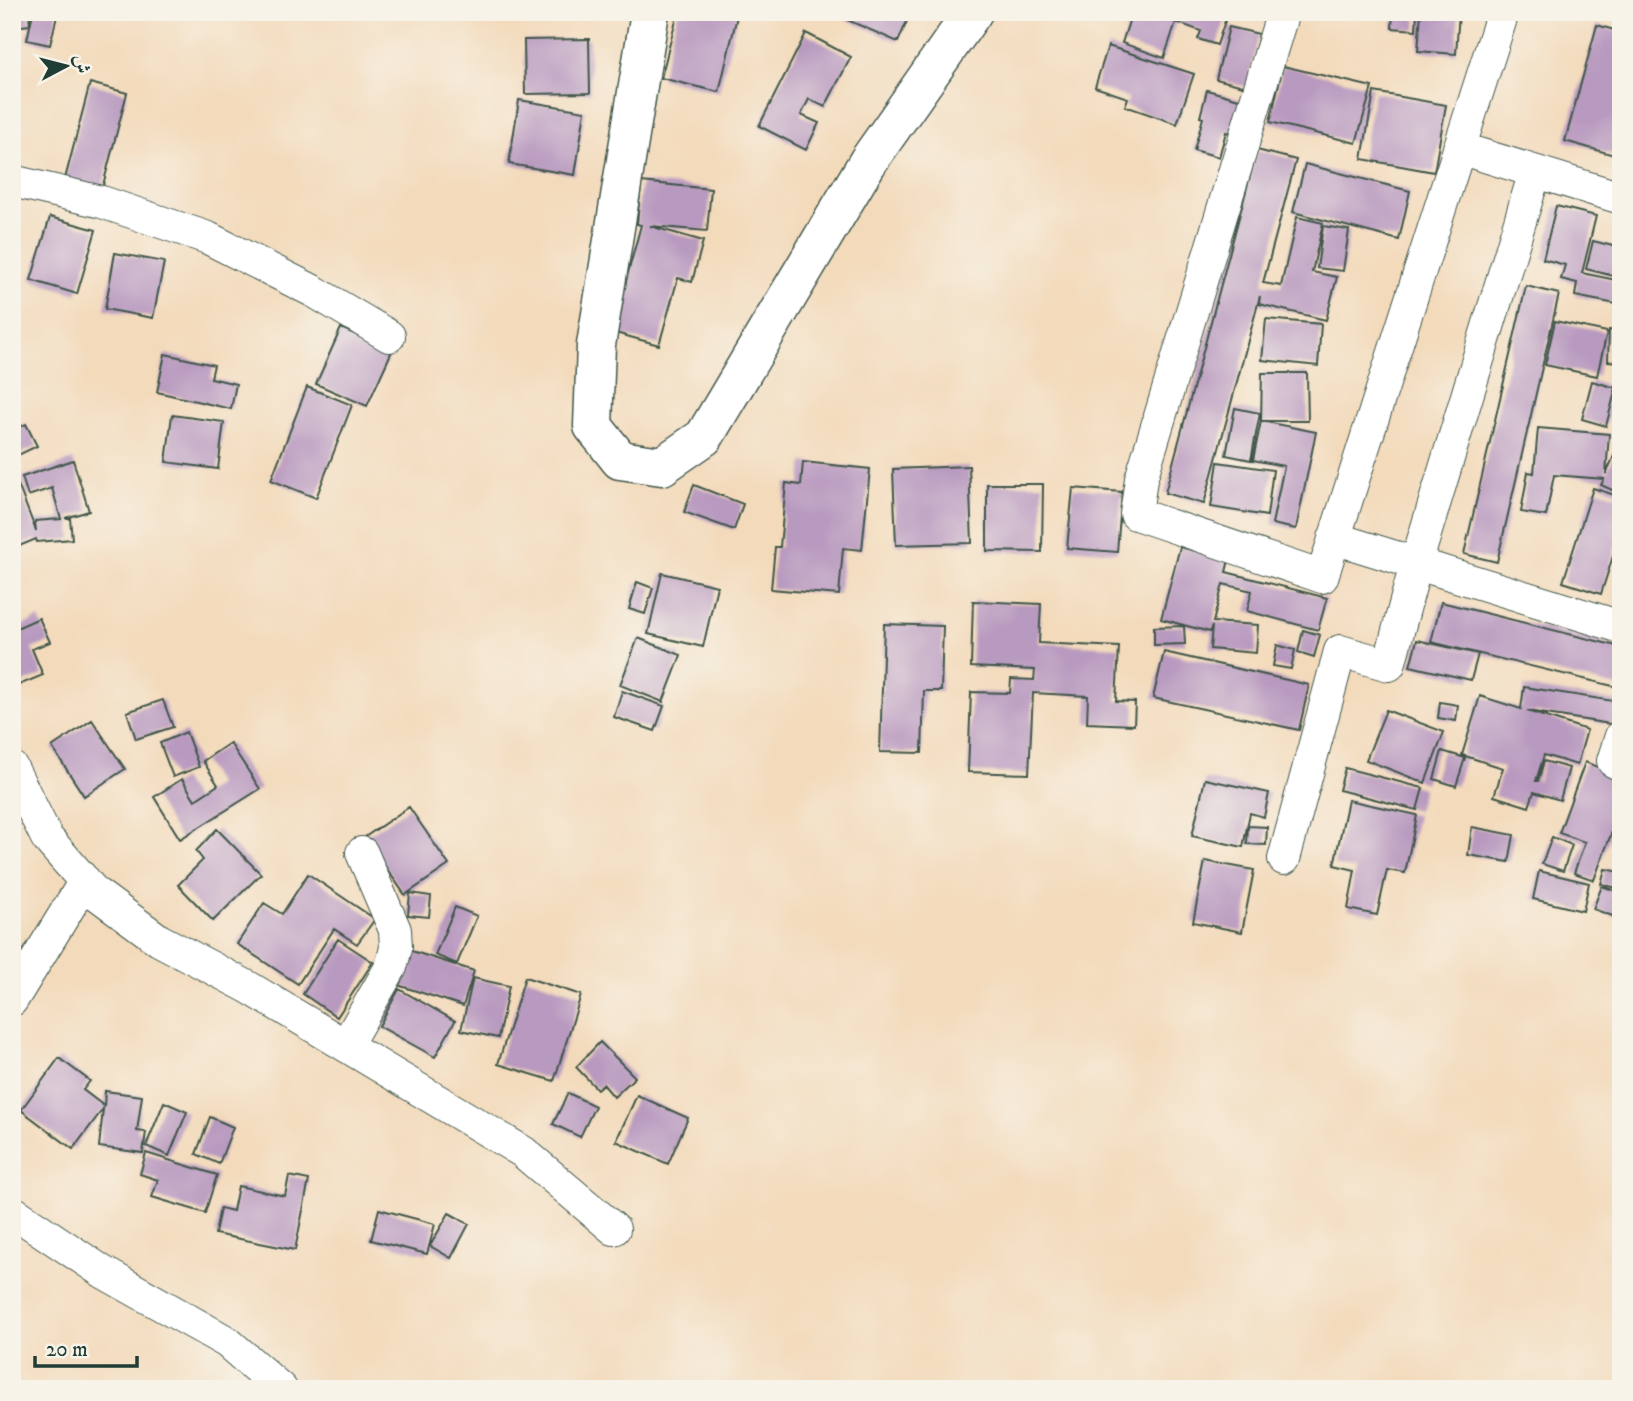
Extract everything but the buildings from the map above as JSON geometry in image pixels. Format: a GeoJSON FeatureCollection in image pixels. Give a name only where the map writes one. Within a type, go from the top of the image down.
{"type":"FeatureCollection","features":[{"type":"Feature","properties":{"kind":"main road"},"geometry":{"type":"LineString","coordinates":[[650,12],[596,345],[593,426],[620,460],[662,466],[704,437],[869,160],[973,12]]}},
{"type":"Feature","properties":{"kind":"street"},"geometry":{"type":"LineString","coordinates":[[1283,12],[1141,479],[1136,514],[1322,577],[1503,12]]}},
{"type":"Feature","properties":{"kind":"street"},"geometry":{"type":"LineString","coordinates":[[1459,148],[1621,198]]}},
{"type":"Feature","properties":{"kind":"street"},"geometry":{"type":"LineString","coordinates":[[1284,859],[1340,651],[1389,665],[1416,564],[1535,172]]}},
{"type":"Feature","properties":{"kind":"street"},"geometry":{"type":"LineString","coordinates":[[12,181],[102,202],[208,238],[315,292],[389,336]]}},
{"type":"Feature","properties":{"kind":"street"},"geometry":{"type":"LineString","coordinates":[[1334,538],[1416,564],[1618,617]]}},
{"type":"Feature","properties":{"kind":"street"},"geometry":{"type":"LineString","coordinates":[[1621,736],[1613,761],[1621,765]]}},
{"type":"Feature","properties":{"kind":"street"},"geometry":{"type":"LineString","coordinates":[[12,768],[47,838],[94,892],[159,940],[248,987],[523,1152],[614,1229]]}},
{"type":"Feature","properties":{"kind":"street"},"geometry":{"type":"LineString","coordinates":[[346,1045],[391,967],[396,948],[395,930],[362,853]]}},
{"type":"Feature","properties":{"kind":"street"},"geometry":{"type":"LineString","coordinates":[[12,1000],[85,881]]}},
{"type":"Feature","properties":{"kind":"street"},"geometry":{"type":"LineString","coordinates":[[12,1211],[103,1272],[227,1342],[281,1389]]}}]}
